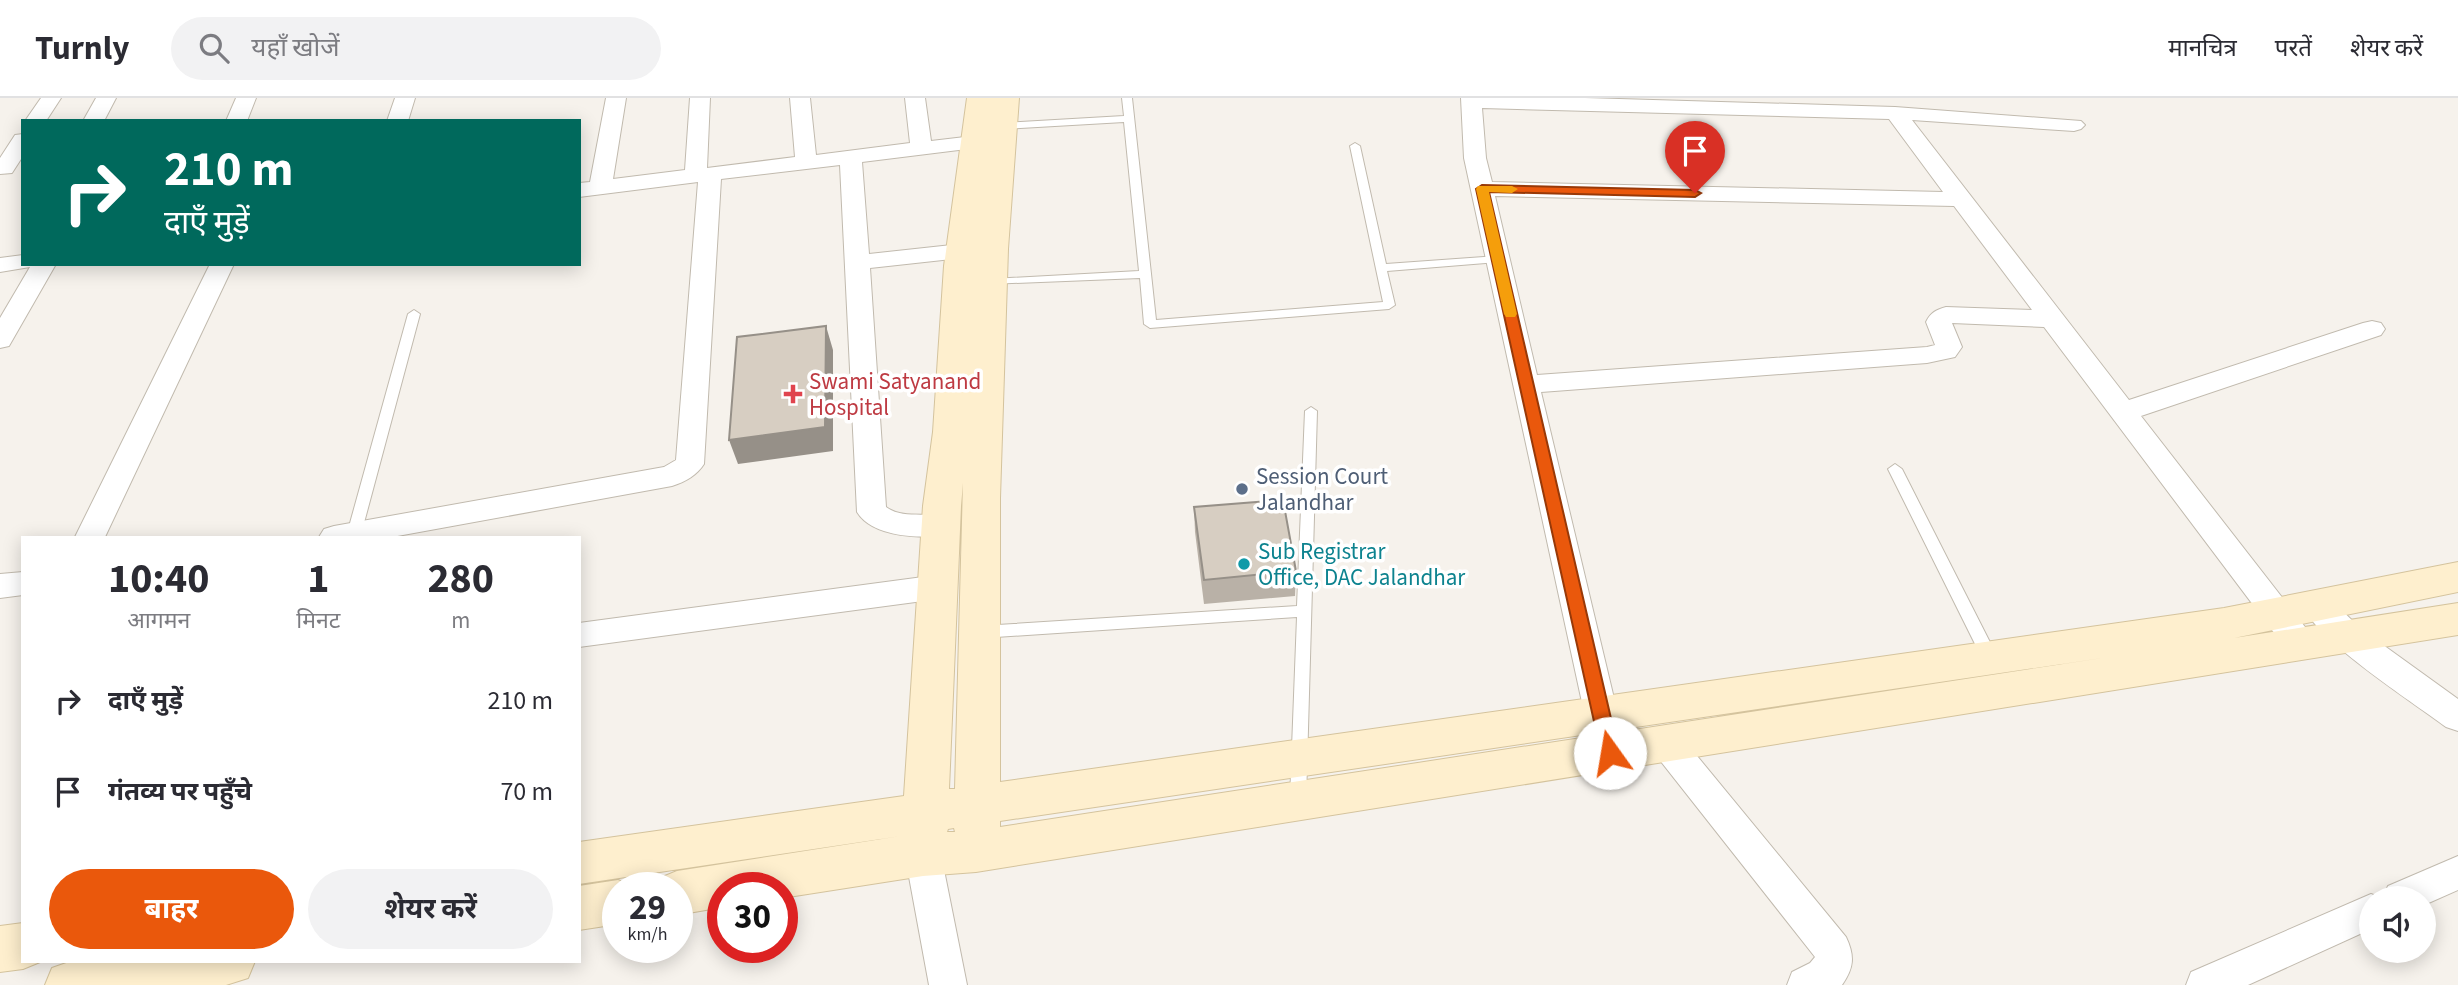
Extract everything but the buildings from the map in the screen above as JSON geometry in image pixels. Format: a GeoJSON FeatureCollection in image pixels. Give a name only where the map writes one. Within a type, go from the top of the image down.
{"type":"FeatureCollection","features":[{"type":"Feature","properties":{"kind":"street"},"geometry":{"type":"LineString","coordinates":[[36,119],[51,98]]}},
{"type":"Feature","properties":{"kind":"street"},"geometry":{"type":"LineString","coordinates":[[94,119],[106,98]]}},
{"type":"Feature","properties":{"kind":"street"},"geometry":{"type":"LineString","coordinates":[[237,119],[246,98]]}},
{"type":"Feature","properties":{"kind":"street"},"geometry":{"type":"LineString","coordinates":[[398,119],[405,98]]}},
{"type":"Feature","properties":{"kind":"street"},"geometry":{"type":"LineString","coordinates":[[616,98],[590,189],[922,148],[997,126]]}},
{"type":"Feature","properties":{"kind":"street"},"geometry":{"type":"LineString","coordinates":[[344,536],[672,476],[683,472],[690,464],[703,175],[699,98]]}},
{"type":"Feature","properties":{"kind":"street"},"geometry":{"type":"LineString","coordinates":[[800,98],[806,162]]}},
{"type":"Feature","properties":{"kind":"street"},"geometry":{"type":"LineString","coordinates":[[915,98],[922,148]]}},
{"type":"Feature","properties":{"kind":"street"},"geometry":{"type":"LineString","coordinates":[[976,851],[979,632],[968,431],[971,266],[997,126],[980,98]]}},
{"type":"Feature","properties":{"kind":"street"},"geometry":{"type":"LineString","coordinates":[[1606,734],[1475,158],[1471,99],[1835,105],[1895,113],[1998,108],[2074,125]]}},
{"type":"Feature","properties":{"kind":"street"},"geometry":{"type":"LineString","coordinates":[[1895,113],[2123,412],[2298,621]]}},
{"type":"Feature","properties":{"kind":"street"},"geometry":{"type":"LineString","coordinates":[[9,167],[21,144]]}},
{"type":"Feature","properties":{"kind":"street"},"geometry":{"type":"LineString","coordinates":[[851,157],[872,512],[887,523],[942,526]]}},
{"type":"Feature","properties":{"kind":"street"},"geometry":{"type":"LineString","coordinates":[[1482,189],[1961,199]]}},
{"type":"Feature","properties":{"kind":"street"},"geometry":{"type":"LineString","coordinates":[[0,340],[43,266]]}},
{"type":"Feature","properties":{"kind":"street"},"geometry":{"type":"LineString","coordinates":[[90,536],[221,266]]}},
{"type":"Feature","properties":{"kind":"street"},"geometry":{"type":"LineString","coordinates":[[857,269],[971,266]]}},
{"type":"Feature","properties":{"kind":"street"},"geometry":{"type":"LineString","coordinates":[[1526,384],[1927,355],[1946,351],[1950,347],[1939,322],[1941,317],[1946,315],[2052,319]]}},
{"type":"Feature","properties":{"kind":"street"},"geometry":{"type":"LineString","coordinates":[[2123,412],[2372,329]]}},
{"type":"Feature","properties":{"kind":"street"},"geometry":{"type":"LineString","coordinates":[[948,985],[925,834],[942,526],[968,431]]}},
{"type":"Feature","properties":{"kind":"street"},"geometry":{"type":"LineString","coordinates":[[693,889],[925,834],[977,806],[1298,759],[1606,734],[1667,744],[2298,621],[2458,577]]}},
{"type":"Feature","properties":{"kind":"street"},"geometry":{"type":"LineString","coordinates":[[0,586],[21,583]]}},
{"type":"Feature","properties":{"kind":"street"},"geometry":{"type":"LineString","coordinates":[[581,635],[938,587]]}},
{"type":"Feature","properties":{"kind":"street"},"geometry":{"type":"LineString","coordinates":[[2350,638],[2458,619]]}},
{"type":"Feature","properties":{"kind":"street"},"geometry":{"type":"LineString","coordinates":[[581,863],[925,834],[976,851],[1298,802],[1606,734],[1990,658],[2224,624],[2298,621],[2350,638],[2458,717]]}},
{"type":"Feature","properties":{"kind":"street"},"geometry":{"type":"LineString","coordinates":[[1667,744],[1833,950],[1836,960],[1833,968],[1820,979],[1806,985]]}},
{"type":"Feature","properties":{"kind":"street"},"geometry":{"type":"LineString","coordinates":[[2427,886],[2458,872]]}},
{"type":"Feature","properties":{"kind":"street"},"geometry":{"type":"LineString","coordinates":[[581,908],[602,904]]}},
{"type":"Feature","properties":{"kind":"street"},"geometry":{"type":"LineString","coordinates":[[2205,985],[2359,916]]}},
{"type":"Feature","properties":{"kind":"street"},"geometry":{"type":"LineString","coordinates":[[0,949],[21,946]]}},
{"type":"Feature","properties":{"kind":"street"},"geometry":{"type":"LineString","coordinates":[[70,985],[217,963]]}},
{"type":"Feature","properties":{"kind":"lane"},"geometry":{"type":"LineString","coordinates":[[1127,98],[1150,324],[1389,304],[1354,146]]}},
{"type":"Feature","properties":{"kind":"lane"},"geometry":{"type":"LineString","coordinates":[[997,126],[1129,119]]}},
{"type":"Feature","properties":{"kind":"lane"},"geometry":{"type":"LineString","coordinates":[[1381,268],[1498,259]]}},
{"type":"Feature","properties":{"kind":"lane"},"geometry":{"type":"LineString","coordinates":[[971,266],[1143,274]]}},
{"type":"Feature","properties":{"kind":"lane"},"geometry":{"type":"LineString","coordinates":[[344,536],[414,314]]}},
{"type":"Feature","properties":{"kind":"lane"},"geometry":{"type":"LineString","coordinates":[[1298,802],[1311,411]]}},
{"type":"Feature","properties":{"kind":"lane"},"geometry":{"type":"LineString","coordinates":[[1895,469],[1990,658]]}},
{"type":"Feature","properties":{"kind":"lane"},"geometry":{"type":"LineString","coordinates":[[979,632],[1304,611]]}},
{"type":"Feature","properties":{"kind":"slow traffic"},"geometry":{"type":"LineString","coordinates":[[1511,314],[1482,189],[1512,189]]}},
{"type":"Feature","properties":{"kind":"place","name":"Swami Satyanand Hospital"},"geometry":{"type":"Point","coordinates":[793,394]}},
{"type":"Feature","properties":{"kind":"place","name":"Session Court Jalandhar"},"geometry":{"type":"Point","coordinates":[1242,489]}},
{"type":"Feature","properties":{"kind":"place","name":"Sub Registrar Office, DAC Jalandhar"},"geometry":{"type":"Point","coordinates":[1244,564]}},
{"type":"Feature","properties":{"kind":"route"},"geometry":{"type":"LineString","coordinates":[[1610,753],[1482,189],[1695,193]]}}]}
